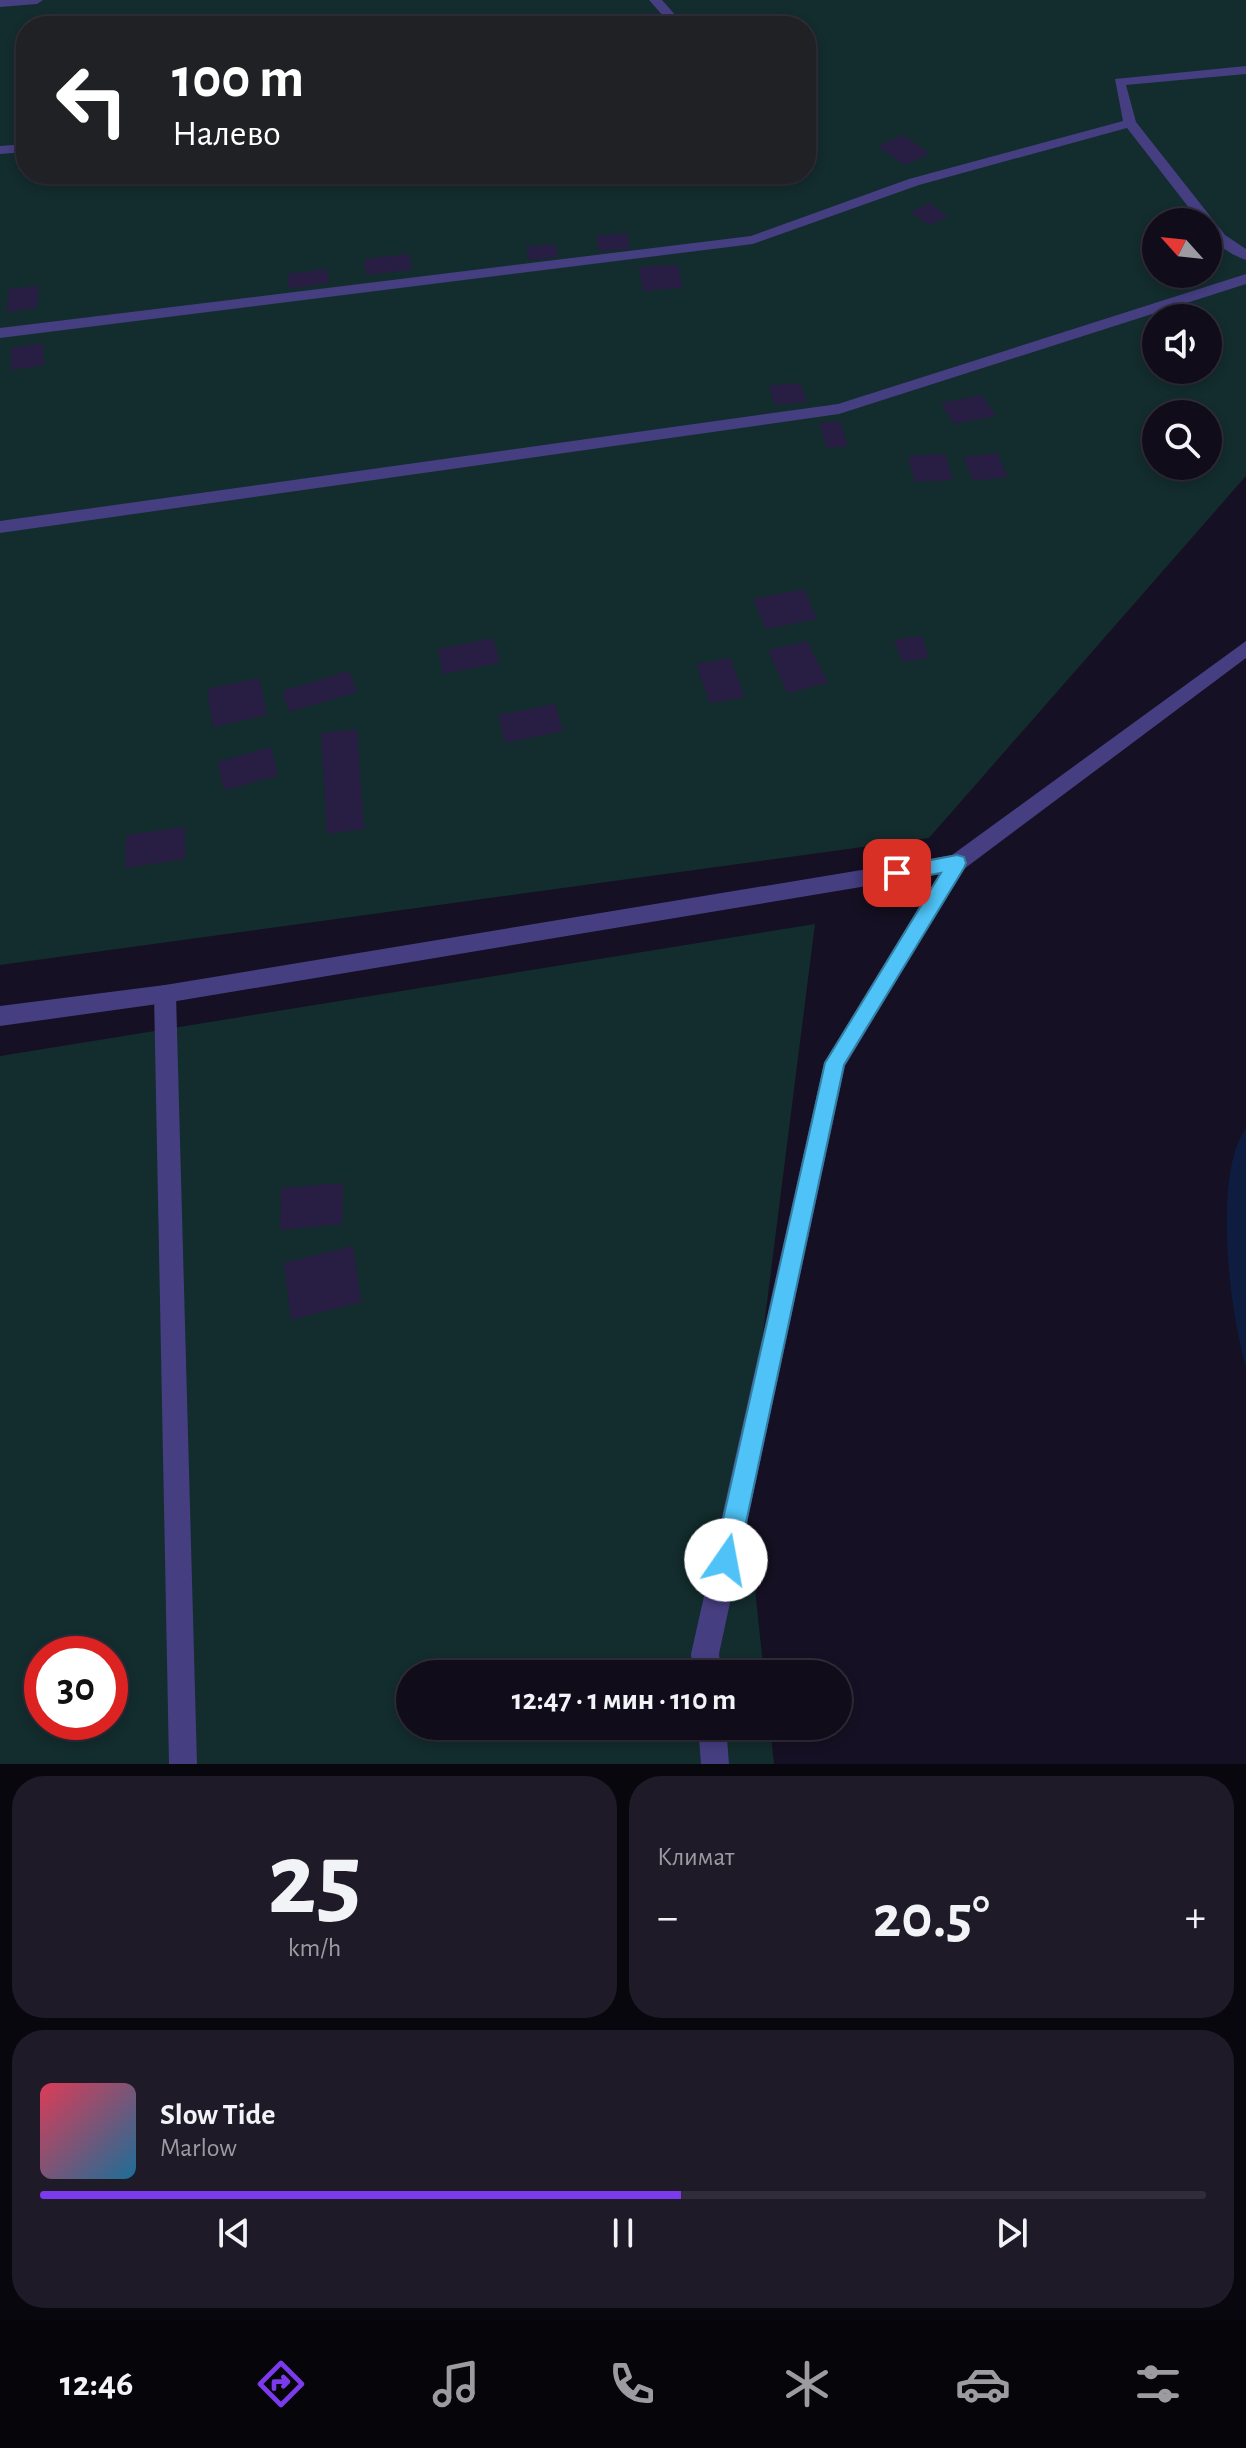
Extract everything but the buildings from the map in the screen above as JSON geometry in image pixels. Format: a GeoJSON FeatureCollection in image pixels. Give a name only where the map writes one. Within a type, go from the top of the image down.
{"type":"FeatureCollection","features":[{"type":"Feature","properties":{"kind":"street"},"geometry":{"type":"LineString","coordinates":[[0,3],[37,0]]}},
{"type":"Feature","properties":{"kind":"street"},"geometry":{"type":"LineString","coordinates":[[655,0],[670,16]]}},
{"type":"Feature","properties":{"kind":"street"},"geometry":{"type":"LineString","coordinates":[[1197,208],[1130,123],[1119,82],[1246,70]]}},
{"type":"Feature","properties":{"kind":"street"},"geometry":{"type":"LineString","coordinates":[[0,333],[753,240],[914,182],[1130,123]]}},
{"type":"Feature","properties":{"kind":"street"},"geometry":{"type":"LineString","coordinates":[[1222,239],[1246,256]]}},
{"type":"Feature","properties":{"kind":"street"},"geometry":{"type":"LineString","coordinates":[[0,527],[839,409],[1246,279]]}},
{"type":"Feature","properties":{"kind":"street"},"geometry":{"type":"LineString","coordinates":[[706,1660],[835,1063],[957,863],[1246,648]]}},
{"type":"Feature","properties":{"kind":"street"},"geometry":{"type":"LineString","coordinates":[[0,1016],[165,994],[957,863]]}},
{"type":"Feature","properties":{"kind":"street"},"geometry":{"type":"LineString","coordinates":[[165,994],[183,1764]]}},
{"type":"Feature","properties":{"kind":"street"},"geometry":{"type":"LineString","coordinates":[[713,1740],[715,1764]]}},
{"type":"Feature","properties":{"kind":"green space"},"geometry":{"type":"Polygon","coordinates":[[[0,0],[1246,0],[1246,476],[929,838],[0,965],[0,0]]]}},
{"type":"Feature","properties":{"kind":"green space"},"geometry":{"type":"Polygon","coordinates":[[[815,924],[744,1484],[763,1660],[396,1660],[396,1740],[771,1740],[774,1764],[0,1764],[0,1056],[815,924]]]}},
{"type":"Feature","properties":{"kind":"water"},"geometry":{"type":"Polygon","coordinates":[[[1246,1128],[1246,1367],[1230,1281],[1227,1210],[1229,1177],[1236,1149],[1246,1128]]]}},
{"type":"Feature","properties":{"kind":"route"},"geometry":{"type":"LineString","coordinates":[[726,1560],[835,1063],[957,863],[897,873]]}}]}
